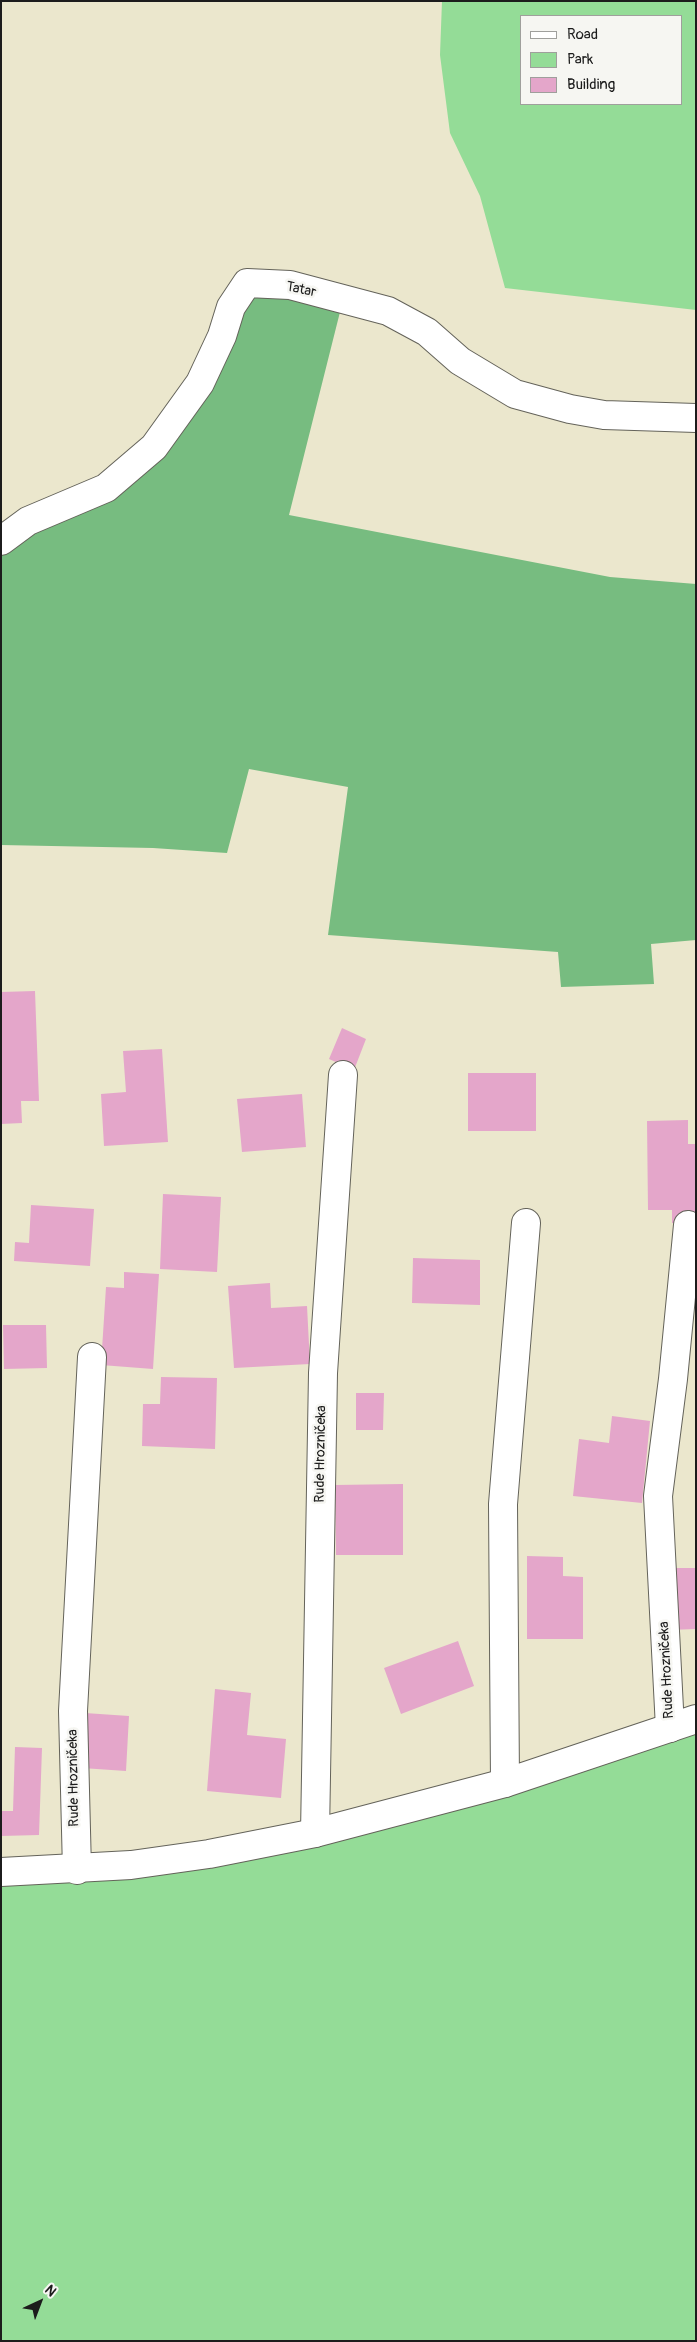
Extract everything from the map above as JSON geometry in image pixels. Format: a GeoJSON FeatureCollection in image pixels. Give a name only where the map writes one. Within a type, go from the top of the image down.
{"type":"FeatureCollection","features":[{"type":"Feature","properties":{"kind":"street","name":"Tatar"},"geometry":{"type":"LineString","coordinates":[[1,541],[28,521],[106,488],[154,447],[200,382],[222,336],[232,307],[247,283],[290,285],[388,311],[427,332],[460,361],[515,394],[570,409],[604,415],[696,418]]}},
{"type":"Feature","properties":{"kind":"street","name":"Rude Hrozničeka"},"geometry":{"type":"LineString","coordinates":[[315,1833],[314,1743],[323,1373],[343,1075]]}},
{"type":"Feature","properties":{"kind":"street"},"geometry":{"type":"LineString","coordinates":[[505,1783],[503,1504],[526,1223]]}},
{"type":"Feature","properties":{"kind":"street","name":"Rude Hrozničeka"},"geometry":{"type":"LineString","coordinates":[[670,1728],[658,1496],[673,1379],[688,1225]]}},
{"type":"Feature","properties":{"kind":"street","name":"Rude Hrozničeka"},"geometry":{"type":"LineString","coordinates":[[76,1870],[73,1711],[92,1357]]}},
{"type":"Feature","properties":{"kind":"street","name":"Rude Hrozničeka"},"geometry":{"type":"LineString","coordinates":[[1,1872],[131,1866],[200,1856],[315,1833],[505,1783],[696,1719]]}},
{"type":"Feature","properties":{"kind":"green space"},"geometry":{"type":"Polygon","coordinates":[[[442,1],[696,1],[696,310],[505,288],[480,196],[450,133],[440,55],[442,1]]]}},
{"type":"Feature","properties":{"kind":"green space"},"geometry":{"type":"Polygon","coordinates":[[[247,283],[343,300],[289,515],[610,577],[696,584],[696,940],[651,944],[654,984],[561,987],[558,952],[328,935],[348,787],[249,769],[227,853],[153,848],[1,845],[1,541],[154,447],[247,283]]]}},
{"type":"Feature","properties":{"kind":"green space"},"geometry":{"type":"Polygon","coordinates":[[[696,1720],[696,2341],[1,2341],[1,1877],[132,1871],[696,1720]]]}},
{"type":"Feature","properties":{"kind":"building"},"geometry":{"type":"Polygon","coordinates":[[[35,991],[39,1101],[21,1101],[22,1123],[1,1124],[1,992],[35,991]]]}},
{"type":"Feature","properties":{"kind":"building"},"geometry":{"type":"Polygon","coordinates":[[[342,1028],[366,1039],[354,1070],[329,1059],[342,1028]]]}},
{"type":"Feature","properties":{"kind":"building"},"geometry":{"type":"Polygon","coordinates":[[[162,1049],[168,1142],[104,1146],[101,1094],[126,1092],[123,1051],[162,1049]]]}},
{"type":"Feature","properties":{"kind":"building"},"geometry":{"type":"Polygon","coordinates":[[[468,1073],[536,1073],[536,1131],[468,1131],[468,1073]]]}},
{"type":"Feature","properties":{"kind":"building"},"geometry":{"type":"Polygon","coordinates":[[[302,1094],[306,1147],[242,1152],[237,1099],[302,1094]]]}},
{"type":"Feature","properties":{"kind":"building"},"geometry":{"type":"Polygon","coordinates":[[[688,1120],[688,1144],[696,1144],[696,1223],[672,1223],[672,1210],[648,1210],[647,1121],[688,1120]]]}},
{"type":"Feature","properties":{"kind":"building"},"geometry":{"type":"Polygon","coordinates":[[[163,1194],[221,1197],[217,1272],[160,1269],[163,1194]]]}},
{"type":"Feature","properties":{"kind":"building"},"geometry":{"type":"Polygon","coordinates":[[[31,1205],[94,1209],[90,1266],[14,1261],[15,1242],[29,1243],[31,1205]]]}},
{"type":"Feature","properties":{"kind":"building"},"geometry":{"type":"Polygon","coordinates":[[[413,1258],[480,1260],[480,1305],[412,1303],[413,1258]]]}},
{"type":"Feature","properties":{"kind":"building"},"geometry":{"type":"Polygon","coordinates":[[[124,1272],[159,1274],[153,1369],[101,1365],[106,1287],[124,1288],[124,1272]]]}},
{"type":"Feature","properties":{"kind":"building"},"geometry":{"type":"Polygon","coordinates":[[[270,1283],[271,1308],[307,1306],[310,1364],[234,1368],[228,1286],[270,1283]]]}},
{"type":"Feature","properties":{"kind":"building"},"geometry":{"type":"Polygon","coordinates":[[[3,1325],[46,1325],[47,1368],[4,1369],[3,1325]]]}},
{"type":"Feature","properties":{"kind":"building"},"geometry":{"type":"Polygon","coordinates":[[[161,1377],[217,1378],[215,1449],[142,1446],[143,1404],[160,1404],[161,1377]]]}},
{"type":"Feature","properties":{"kind":"building"},"geometry":{"type":"Polygon","coordinates":[[[356,1393],[384,1393],[383,1430],[356,1430],[356,1393]]]}},
{"type":"Feature","properties":{"kind":"building"},"geometry":{"type":"Polygon","coordinates":[[[612,1416],[650,1421],[642,1503],[573,1496],[579,1439],[609,1443],[612,1416]]]}},
{"type":"Feature","properties":{"kind":"building"},"geometry":{"type":"Polygon","coordinates":[[[403,1484],[403,1555],[336,1555],[335,1485],[403,1484]]]}},
{"type":"Feature","properties":{"kind":"building"},"geometry":{"type":"Polygon","coordinates":[[[527,1556],[563,1557],[563,1576],[583,1577],[583,1639],[527,1639],[527,1556]]]}},
{"type":"Feature","properties":{"kind":"building"},"geometry":{"type":"Polygon","coordinates":[[[668,1568],[696,1568],[696,1629],[669,1630],[668,1568]]]}},
{"type":"Feature","properties":{"kind":"building"},"geometry":{"type":"Polygon","coordinates":[[[458,1641],[474,1686],[401,1714],[384,1668],[458,1641]]]}},
{"type":"Feature","properties":{"kind":"building"},"geometry":{"type":"Polygon","coordinates":[[[215,1689],[251,1693],[247,1735],[286,1739],[281,1798],[207,1791],[215,1689]]]}},
{"type":"Feature","properties":{"kind":"building"},"geometry":{"type":"Polygon","coordinates":[[[85,1713],[129,1716],[126,1771],[82,1768],[85,1713]]]}},
{"type":"Feature","properties":{"kind":"building"},"geometry":{"type":"Polygon","coordinates":[[[15,1747],[42,1748],[39,1835],[1,1836],[1,1811],[13,1811],[15,1747]]]}}]}
